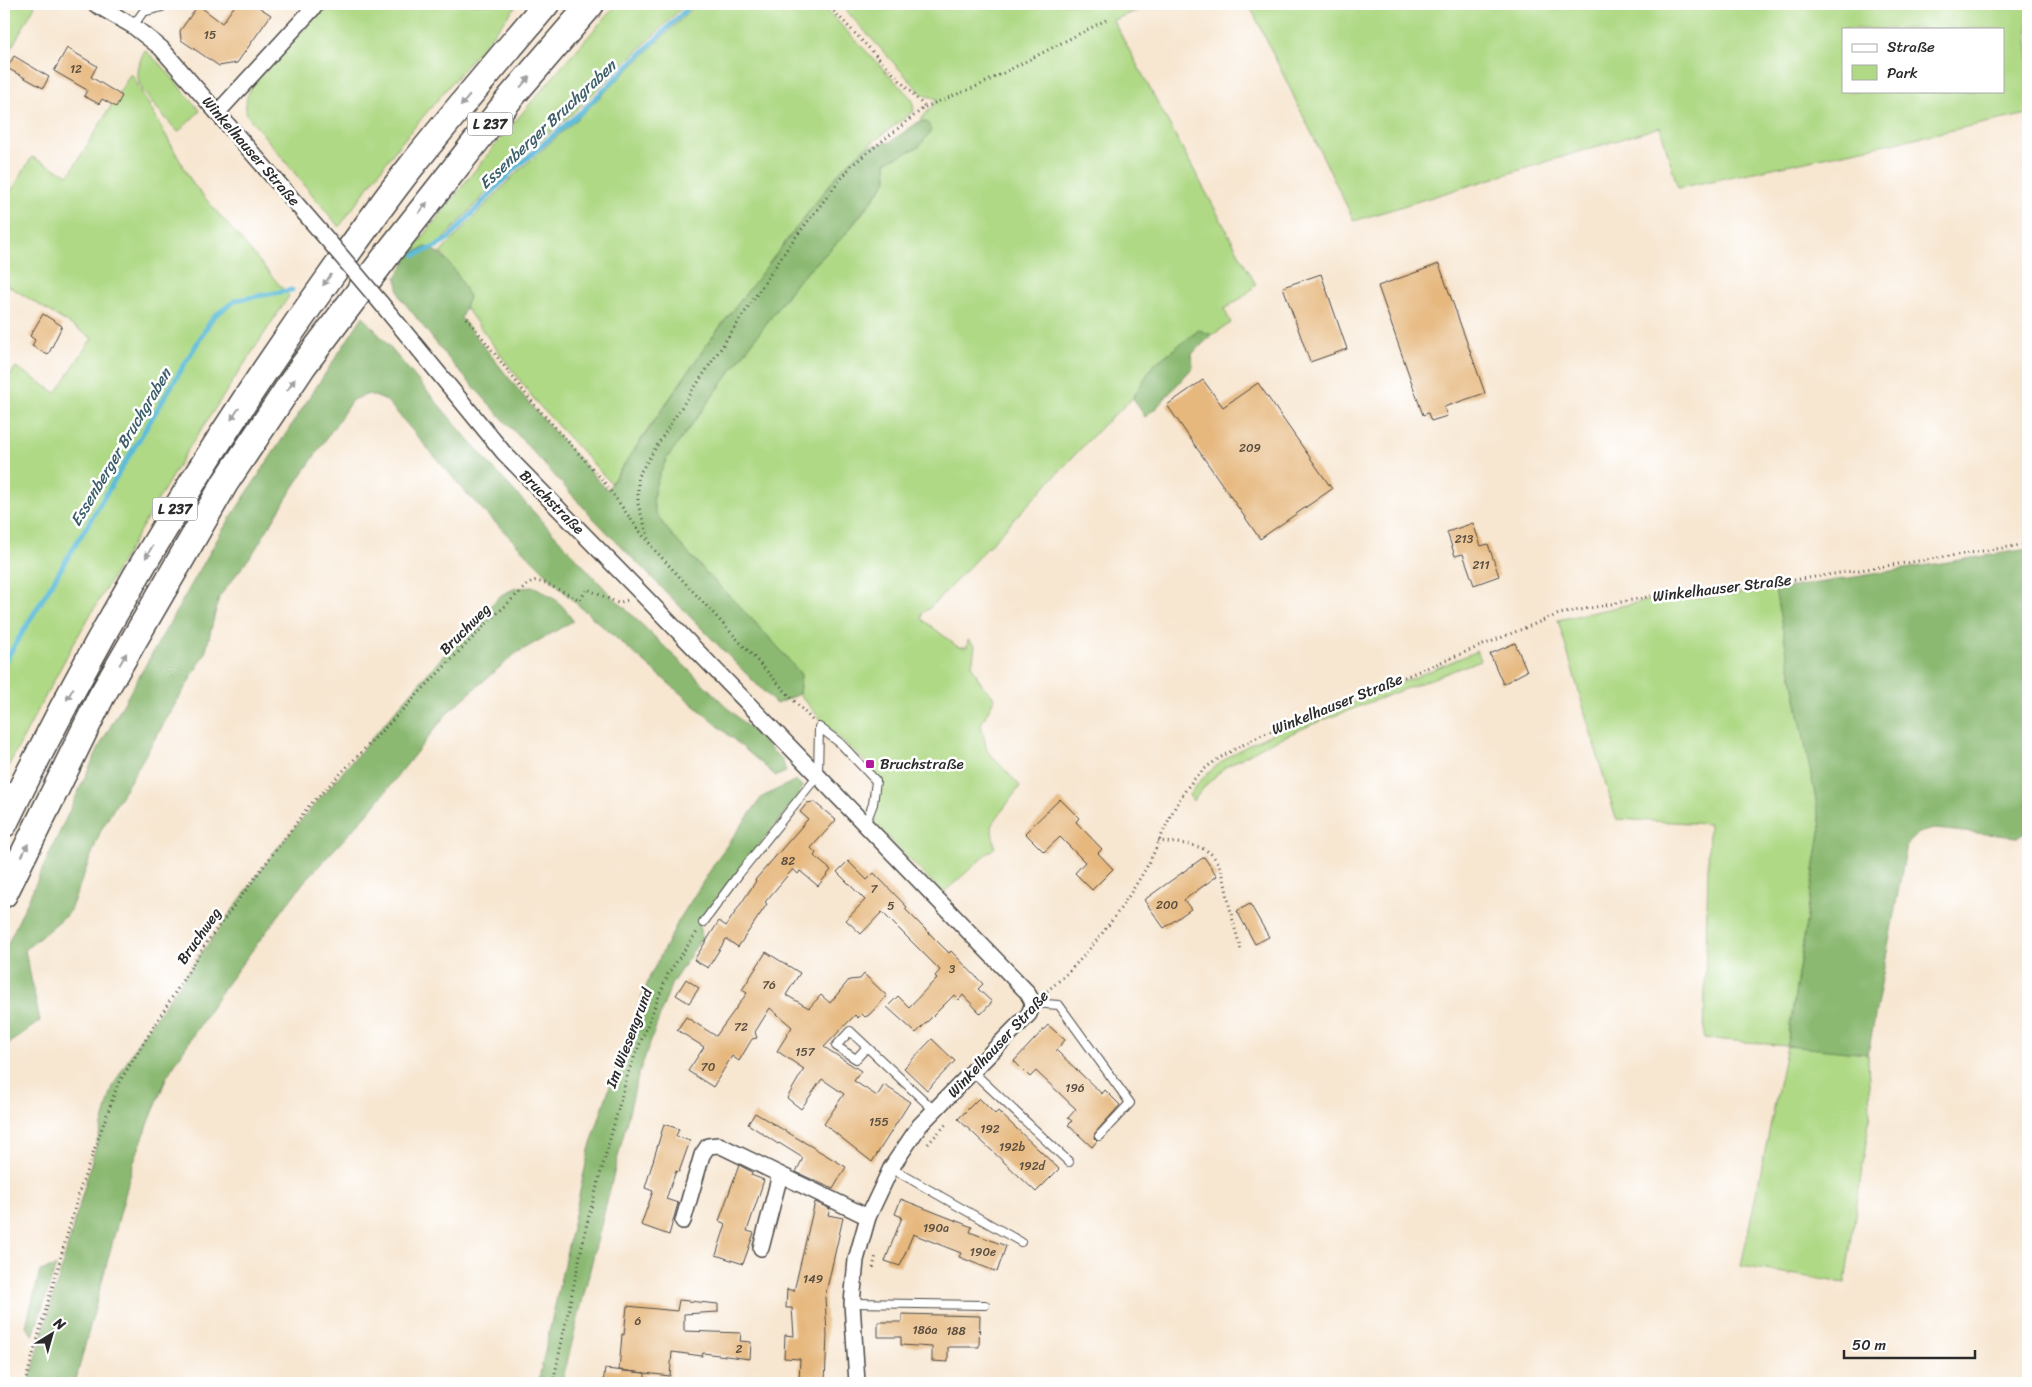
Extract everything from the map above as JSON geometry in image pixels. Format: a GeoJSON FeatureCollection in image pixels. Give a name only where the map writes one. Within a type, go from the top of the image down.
{"type":"FeatureCollection","features":[{"type":"Feature","properties":{"kind":"highway","name":"L 237"},"geometry":{"type":"LineString","coordinates":[[4,824],[38,753],[95,648],[160,534],[231,420],[303,314],[410,168],[546,4]]}},
{"type":"Feature","properties":{"kind":"highway","name":"L 237"},"geometry":{"type":"LineString","coordinates":[[4,894],[101,697],[225,483],[303,366],[392,247],[512,97],[591,4]]}},
{"type":"Feature","properties":{"kind":"street","name":"Winkelhauser Straße"},"geometry":{"type":"LineString","coordinates":[[95,4],[133,26],[161,48],[218,112],[392,317]]}},
{"type":"Feature","properties":{"kind":"street"},"geometry":{"type":"LineString","coordinates":[[218,112],[317,4]]}},
{"type":"Feature","properties":{"kind":"street","name":"Bruchstraße"},"geometry":{"type":"LineString","coordinates":[[392,317],[504,454],[818,775],[864,825],[1027,992],[1033,1003]]}},
{"type":"Feature","properties":{"kind":"street","name":"Winkelhauser Straße"},"geometry":{"type":"LineString","coordinates":[[857,1383],[852,1302],[856,1260],[868,1217],[891,1168],[920,1125],[1029,1014],[1033,1003]]}},
{"type":"Feature","properties":{"kind":"street"},"geometry":{"type":"LineString","coordinates":[[683,1221],[702,1155],[708,1146],[719,1145],[868,1217]]}},
{"type":"Feature","properties":{"kind":"street"},"geometry":{"type":"LineString","coordinates":[[761,1248],[780,1175]]}},
{"type":"Feature","properties":{"kind":"lane"},"geometry":{"type":"LineString","coordinates":[[133,26],[143,12],[162,7],[164,4]]}},
{"type":"Feature","properties":{"kind":"lane"},"geometry":{"type":"LineString","coordinates":[[703,923],[739,874],[818,775],[819,728]]}},
{"type":"Feature","properties":{"kind":"lane"},"geometry":{"type":"LineString","coordinates":[[819,728],[840,743],[876,781],[872,804],[864,825]]}},
{"type":"Feature","properties":{"kind":"lane"},"geometry":{"type":"LineString","coordinates":[[1033,1003],[1059,1005],[1130,1103],[1099,1136]]}},
{"type":"Feature","properties":{"kind":"lane"},"geometry":{"type":"LineString","coordinates":[[867,1047],[934,1111]]}},
{"type":"Feature","properties":{"kind":"lane"},"geometry":{"type":"LineString","coordinates":[[973,1072],[1069,1162]]}},
{"type":"Feature","properties":{"kind":"lane"},"geometry":{"type":"LineString","coordinates":[[891,1168],[1021,1242]]}},
{"type":"Feature","properties":{"kind":"lane"},"geometry":{"type":"LineString","coordinates":[[852,1302],[985,1305]]}},
{"type":"Feature","properties":{"kind":"path"},"geometry":{"type":"LineString","coordinates":[[827,4],[925,107]]}},
{"type":"Feature","properties":{"kind":"path"},"geometry":{"type":"LineString","coordinates":[[651,546],[638,504],[638,476],[672,420],[792,243],[852,166],[925,107],[980,85],[1106,20]]}},
{"type":"Feature","properties":{"kind":"path"},"geometry":{"type":"LineString","coordinates":[[468,318],[532,402],[601,478],[651,546],[819,728]]}},
{"type":"Feature","properties":{"kind":"path","name":"Winkelhauser Straße"},"geometry":{"type":"LineString","coordinates":[[1033,1003],[1061,980],[1095,944],[1145,870],[1173,808],[1198,775],[1217,759],[1260,736],[1559,614],[1658,594],[1768,584],[2028,544]]}},
{"type":"Feature","properties":{"kind":"path","name":"Bruchweg"},"geometry":{"type":"LineString","coordinates":[[25,1383],[81,1186],[118,1084],[206,943],[309,806],[485,625],[528,584],[535,581],[545,583],[580,600],[587,590],[618,603],[642,594]]}},
{"type":"Feature","properties":{"kind":"path"},"geometry":{"type":"LineString","coordinates":[[1158,841],[1193,845],[1206,850],[1218,864],[1226,879],[1229,905],[1241,950]]}},
{"type":"Feature","properties":{"kind":"path","name":"Im Wiesengrund"},"geometry":{"type":"LineString","coordinates":[[553,1383],[587,1223],[628,1073],[668,974],[703,923]]}},
{"type":"Feature","properties":{"kind":"green space"},"geometry":{"type":"Polygon","coordinates":[[[4,4],[36,4],[4,61],[4,4]]]}},
{"type":"Feature","properties":{"kind":"green space"},"geometry":{"type":"Polygon","coordinates":[[[328,4],[518,4],[396,149],[339,227],[247,115],[246,106],[253,84],[328,4]]]}},
{"type":"Feature","properties":{"kind":"green space"},"geometry":{"type":"Polygon","coordinates":[[[617,4],[686,4],[573,113],[515,162],[433,250],[427,247],[411,253],[511,126],[617,4]]]}},
{"type":"Feature","properties":{"kind":"green space"},"geometry":{"type":"Polygon","coordinates":[[[697,4],[821,4],[912,99],[914,111],[866,147],[841,170],[710,340],[611,483],[537,403],[465,307],[469,297],[444,256],[440,253],[516,173],[579,117],[697,4]]]}},
{"type":"Feature","properties":{"kind":"green space"},"geometry":{"type":"Polygon","coordinates":[[[840,4],[1154,4],[1113,20],[1256,285],[1243,297],[1224,309],[1231,323],[1212,335],[1199,330],[1153,365],[1133,398],[1103,425],[931,607],[922,613],[922,619],[958,647],[967,647],[968,640],[975,646],[972,666],[982,685],[995,698],[981,724],[987,751],[1020,786],[991,826],[995,847],[943,893],[873,823],[880,781],[865,762],[830,730],[799,694],[801,675],[765,633],[676,540],[656,513],[653,499],[658,478],[667,458],[797,282],[844,236],[872,201],[887,180],[886,162],[895,158],[928,123],[920,121],[938,99],[923,95],[840,4]]]}},
{"type":"Feature","properties":{"kind":"green space"},"geometry":{"type":"Polygon","coordinates":[[[1249,4],[2028,4],[2028,114],[1678,188],[1660,127],[1354,221],[1249,4]]]}},
{"type":"Feature","properties":{"kind":"green space"},"geometry":{"type":"Polygon","coordinates":[[[145,50],[164,68],[200,111],[178,132],[141,88],[138,75],[145,50]]]}},
{"type":"Feature","properties":{"kind":"green space"},"geometry":{"type":"Polygon","coordinates":[[[131,73],[193,184],[289,296],[185,454],[72,646],[4,774],[4,384],[16,367],[56,393],[92,338],[4,283],[4,203],[32,157],[69,175],[131,73]]]}},
{"type":"Feature","properties":{"kind":"green space"},"geometry":{"type":"Polygon","coordinates":[[[920,121],[928,123],[931,131],[919,147],[886,162],[887,180],[844,236],[797,282],[667,458],[654,492],[653,499],[656,513],[676,540],[765,633],[801,675],[799,694],[776,704],[595,520],[452,363],[400,297],[396,277],[411,253],[427,247],[448,262],[457,274],[469,297],[461,318],[533,408],[607,490],[710,340],[841,170],[866,147],[890,142],[920,121]]]}},
{"type":"Feature","properties":{"kind":"green space"},"geometry":{"type":"Polygon","coordinates":[[[363,316],[491,466],[606,590],[783,761],[786,772],[776,776],[571,599],[467,494],[387,401],[369,394],[352,400],[291,491],[253,553],[219,597],[205,654],[101,830],[69,913],[25,950],[40,1021],[4,1047],[4,952],[100,745],[222,531],[363,316]]]}},
{"type":"Feature","properties":{"kind":"green space"},"geometry":{"type":"Polygon","coordinates":[[[1199,330],[1212,335],[1192,354],[1193,367],[1156,408],[1145,417],[1133,398],[1153,365],[1199,330]]]}},
{"type":"Feature","properties":{"kind":"green space"},"geometry":{"type":"Polygon","coordinates":[[[2028,549],[2028,831],[2018,837],[1934,829],[1918,833],[1907,844],[1868,1054],[1787,1046],[1821,826],[1775,590],[2028,549]]]}},
{"type":"Feature","properties":{"kind":"green space"},"geometry":{"type":"Polygon","coordinates":[[[535,587],[557,601],[573,621],[515,654],[449,711],[370,811],[303,883],[223,989],[167,1076],[134,1161],[75,1383],[29,1383],[113,1086],[140,1039],[274,852],[421,681],[469,627],[501,595],[516,588],[535,587]]]}},
{"type":"Feature","properties":{"kind":"green space"},"geometry":{"type":"Polygon","coordinates":[[[1775,590],[1821,826],[1787,1045],[1868,1054],[1870,1116],[1845,1283],[1741,1266],[1787,1046],[1704,1038],[1709,824],[1616,819],[1558,620],[1644,601],[1775,590]]]}},
{"type":"Feature","properties":{"kind":"green space"},"geometry":{"type":"Polygon","coordinates":[[[1477,651],[1481,660],[1313,724],[1263,746],[1224,768],[1193,801],[1189,795],[1204,777],[1222,762],[1262,738],[1477,651]]]}},
{"type":"Feature","properties":{"kind":"green space"},"geometry":{"type":"Polygon","coordinates":[[[796,780],[802,786],[799,795],[698,923],[702,937],[671,985],[638,1076],[562,1383],[538,1383],[589,1150],[615,1070],[650,976],[679,920],[720,855],[762,797],[796,780]]]}},
{"type":"Feature","properties":{"kind":"green space"},"geometry":{"type":"Polygon","coordinates":[[[56,1266],[33,1336],[26,1326],[40,1271],[56,1266]]]}},
{"type":"Feature","properties":{"kind":"building"},"geometry":{"type":"Polygon","coordinates":[[[236,4],[254,4],[271,15],[237,63],[219,66],[181,40],[180,31],[198,5],[222,23],[236,4]]]}},
{"type":"Feature","properties":{"kind":"building"},"geometry":{"type":"Polygon","coordinates":[[[67,48],[97,66],[91,77],[122,96],[116,107],[102,99],[99,104],[84,96],[87,90],[54,71],[67,48]]]}},
{"type":"Feature","properties":{"kind":"building"},"geometry":{"type":"Polygon","coordinates":[[[14,56],[49,77],[43,88],[7,68],[14,56]]]}},
{"type":"Feature","properties":{"kind":"building"},"geometry":{"type":"Polygon","coordinates":[[[1439,264],[1485,393],[1444,407],[1447,416],[1431,421],[1428,413],[1423,415],[1378,286],[1439,264]]]}},
{"type":"Feature","properties":{"kind":"building"},"geometry":{"type":"Polygon","coordinates":[[[1321,274],[1347,349],[1310,362],[1283,287],[1321,274]]]}},
{"type":"Feature","properties":{"kind":"building"},"geometry":{"type":"Polygon","coordinates":[[[43,314],[62,326],[48,355],[32,346],[35,340],[30,336],[43,314]]]}},
{"type":"Feature","properties":{"kind":"building"},"geometry":{"type":"Polygon","coordinates":[[[1203,380],[1223,407],[1258,383],[1332,489],[1260,539],[1167,405],[1203,380]]]}},
{"type":"Feature","properties":{"kind":"building"},"geometry":{"type":"Polygon","coordinates":[[[1473,523],[1481,546],[1488,544],[1499,576],[1474,585],[1463,554],[1455,556],[1447,532],[1473,523]]]}},
{"type":"Feature","properties":{"kind":"building"},"geometry":{"type":"Polygon","coordinates":[[[1515,643],[1527,671],[1503,684],[1490,654],[1515,643]]]}},
{"type":"Feature","properties":{"kind":"building"},"geometry":{"type":"Polygon","coordinates":[[[1060,799],[1079,818],[1076,822],[1102,849],[1098,853],[1113,869],[1092,890],[1075,873],[1085,862],[1060,837],[1044,852],[1025,833],[1060,799]]]}},
{"type":"Feature","properties":{"kind":"building"},"geometry":{"type":"Polygon","coordinates":[[[814,802],[836,820],[811,848],[816,853],[814,856],[831,870],[818,886],[800,871],[798,874],[793,869],[765,902],[767,904],[738,947],[726,939],[708,968],[694,960],[719,921],[726,926],[755,880],[808,819],[800,812],[807,803],[814,802]]]}},
{"type":"Feature","properties":{"kind":"building"},"geometry":{"type":"Polygon","coordinates":[[[1204,857],[1217,876],[1184,900],[1191,909],[1164,928],[1144,900],[1204,857]]]}},
{"type":"Feature","properties":{"kind":"building"},"geometry":{"type":"Polygon","coordinates":[[[848,861],[867,880],[874,873],[907,907],[905,909],[949,953],[951,951],[983,984],[978,989],[992,1002],[981,1014],[963,995],[959,1000],[954,995],[916,1033],[887,1007],[898,996],[909,1007],[937,978],[935,976],[940,970],[882,912],[861,934],[846,920],[865,900],[837,872],[848,861]]]}},
{"type":"Feature","properties":{"kind":"building"},"geometry":{"type":"Polygon","coordinates":[[[1250,904],[1269,937],[1255,944],[1237,911],[1250,904]]]}},
{"type":"Feature","properties":{"kind":"building"},"geometry":{"type":"Polygon","coordinates":[[[766,952],[800,973],[786,995],[809,1008],[821,995],[830,1003],[849,980],[860,979],[864,974],[887,996],[869,1015],[865,1017],[862,1014],[858,1018],[855,1015],[824,1047],[861,1071],[854,1081],[877,1096],[884,1085],[910,1102],[872,1162],[824,1124],[844,1094],[822,1079],[801,1109],[787,1098],[804,1069],[777,1051],[792,1027],[770,1008],[755,1032],[757,1038],[752,1039],[739,1061],[732,1056],[713,1087],[688,1071],[704,1047],[677,1030],[686,1017],[716,1036],[747,993],[742,990],[766,952]]]}},
{"type":"Feature","properties":{"kind":"building"},"geometry":{"type":"Polygon","coordinates":[[[686,979],[699,988],[689,1003],[676,995],[686,979]]]}},
{"type":"Feature","properties":{"kind":"building"},"geometry":{"type":"Polygon","coordinates":[[[1048,1025],[1065,1040],[1056,1050],[1102,1094],[1105,1090],[1120,1105],[1095,1133],[1094,1138],[1097,1141],[1092,1147],[1068,1125],[1072,1121],[1068,1118],[1076,1109],[1036,1071],[1030,1077],[1014,1061],[1048,1025]]]}},
{"type":"Feature","properties":{"kind":"building"},"geometry":{"type":"Polygon","coordinates":[[[932,1039],[955,1061],[927,1090],[904,1068],[932,1039]]]}},
{"type":"Feature","properties":{"kind":"building"},"geometry":{"type":"Polygon","coordinates":[[[979,1098],[995,1114],[998,1111],[1059,1169],[1036,1192],[958,1119],[979,1098]]]}},
{"type":"Feature","properties":{"kind":"building"},"geometry":{"type":"Polygon","coordinates":[[[755,1113],[846,1167],[833,1189],[796,1172],[803,1158],[748,1124],[755,1113]]]}},
{"type":"Feature","properties":{"kind":"building"},"geometry":{"type":"Polygon","coordinates":[[[664,1124],[679,1129],[676,1136],[690,1141],[679,1172],[676,1171],[666,1199],[678,1203],[669,1235],[641,1225],[653,1191],[645,1188],[664,1124]]]}},
{"type":"Feature","properties":{"kind":"building"},"geometry":{"type":"Polygon","coordinates":[[[739,1165],[752,1172],[751,1175],[764,1180],[747,1231],[754,1233],[743,1264],[716,1255],[726,1224],[719,1221],[739,1165]]]}},
{"type":"Feature","properties":{"kind":"building"},"geometry":{"type":"Polygon","coordinates":[[[901,1199],[972,1227],[970,1232],[1006,1246],[997,1272],[959,1257],[961,1253],[913,1234],[900,1266],[885,1261],[902,1217],[895,1214],[901,1199]]]}},
{"type":"Feature","properties":{"kind":"building"},"geometry":{"type":"Polygon","coordinates":[[[815,1202],[830,1209],[828,1215],[843,1218],[825,1297],[827,1335],[825,1383],[799,1383],[800,1359],[784,1358],[785,1335],[794,1336],[792,1308],[786,1308],[787,1289],[794,1291],[815,1202]]]}},
{"type":"Feature","properties":{"kind":"building"},"geometry":{"type":"Polygon","coordinates":[[[679,1300],[718,1304],[718,1312],[684,1314],[684,1331],[741,1333],[740,1341],[751,1342],[750,1359],[703,1353],[702,1356],[672,1352],[670,1376],[619,1370],[627,1306],[677,1311],[679,1300]]]}},
{"type":"Feature","properties":{"kind":"building"},"geometry":{"type":"Polygon","coordinates":[[[902,1314],[980,1316],[979,1347],[948,1347],[948,1362],[932,1361],[932,1347],[901,1345],[901,1337],[878,1337],[878,1322],[902,1322],[902,1314]]]}},
{"type":"Feature","properties":{"kind":"building"},"geometry":{"type":"Polygon","coordinates":[[[605,1369],[645,1373],[645,1383],[603,1383],[605,1369]]]}},
{"type":"Feature","properties":{"kind":"waterway","name":"Essenberger Bruchgraben"},"geometry":{"type":"LineString","coordinates":[[415,255],[437,246],[449,238],[514,169],[581,112],[692,4]]}},
{"type":"Feature","properties":{"kind":"waterway","name":"Essenberger Bruchgraben"},"geometry":{"type":"LineString","coordinates":[[4,663],[213,317],[236,300],[292,290]]}},
{"type":"Feature","properties":{"kind":"place","name":"Bruchstraße"},"geometry":{"type":"Point","coordinates":[870,764]}}]}
